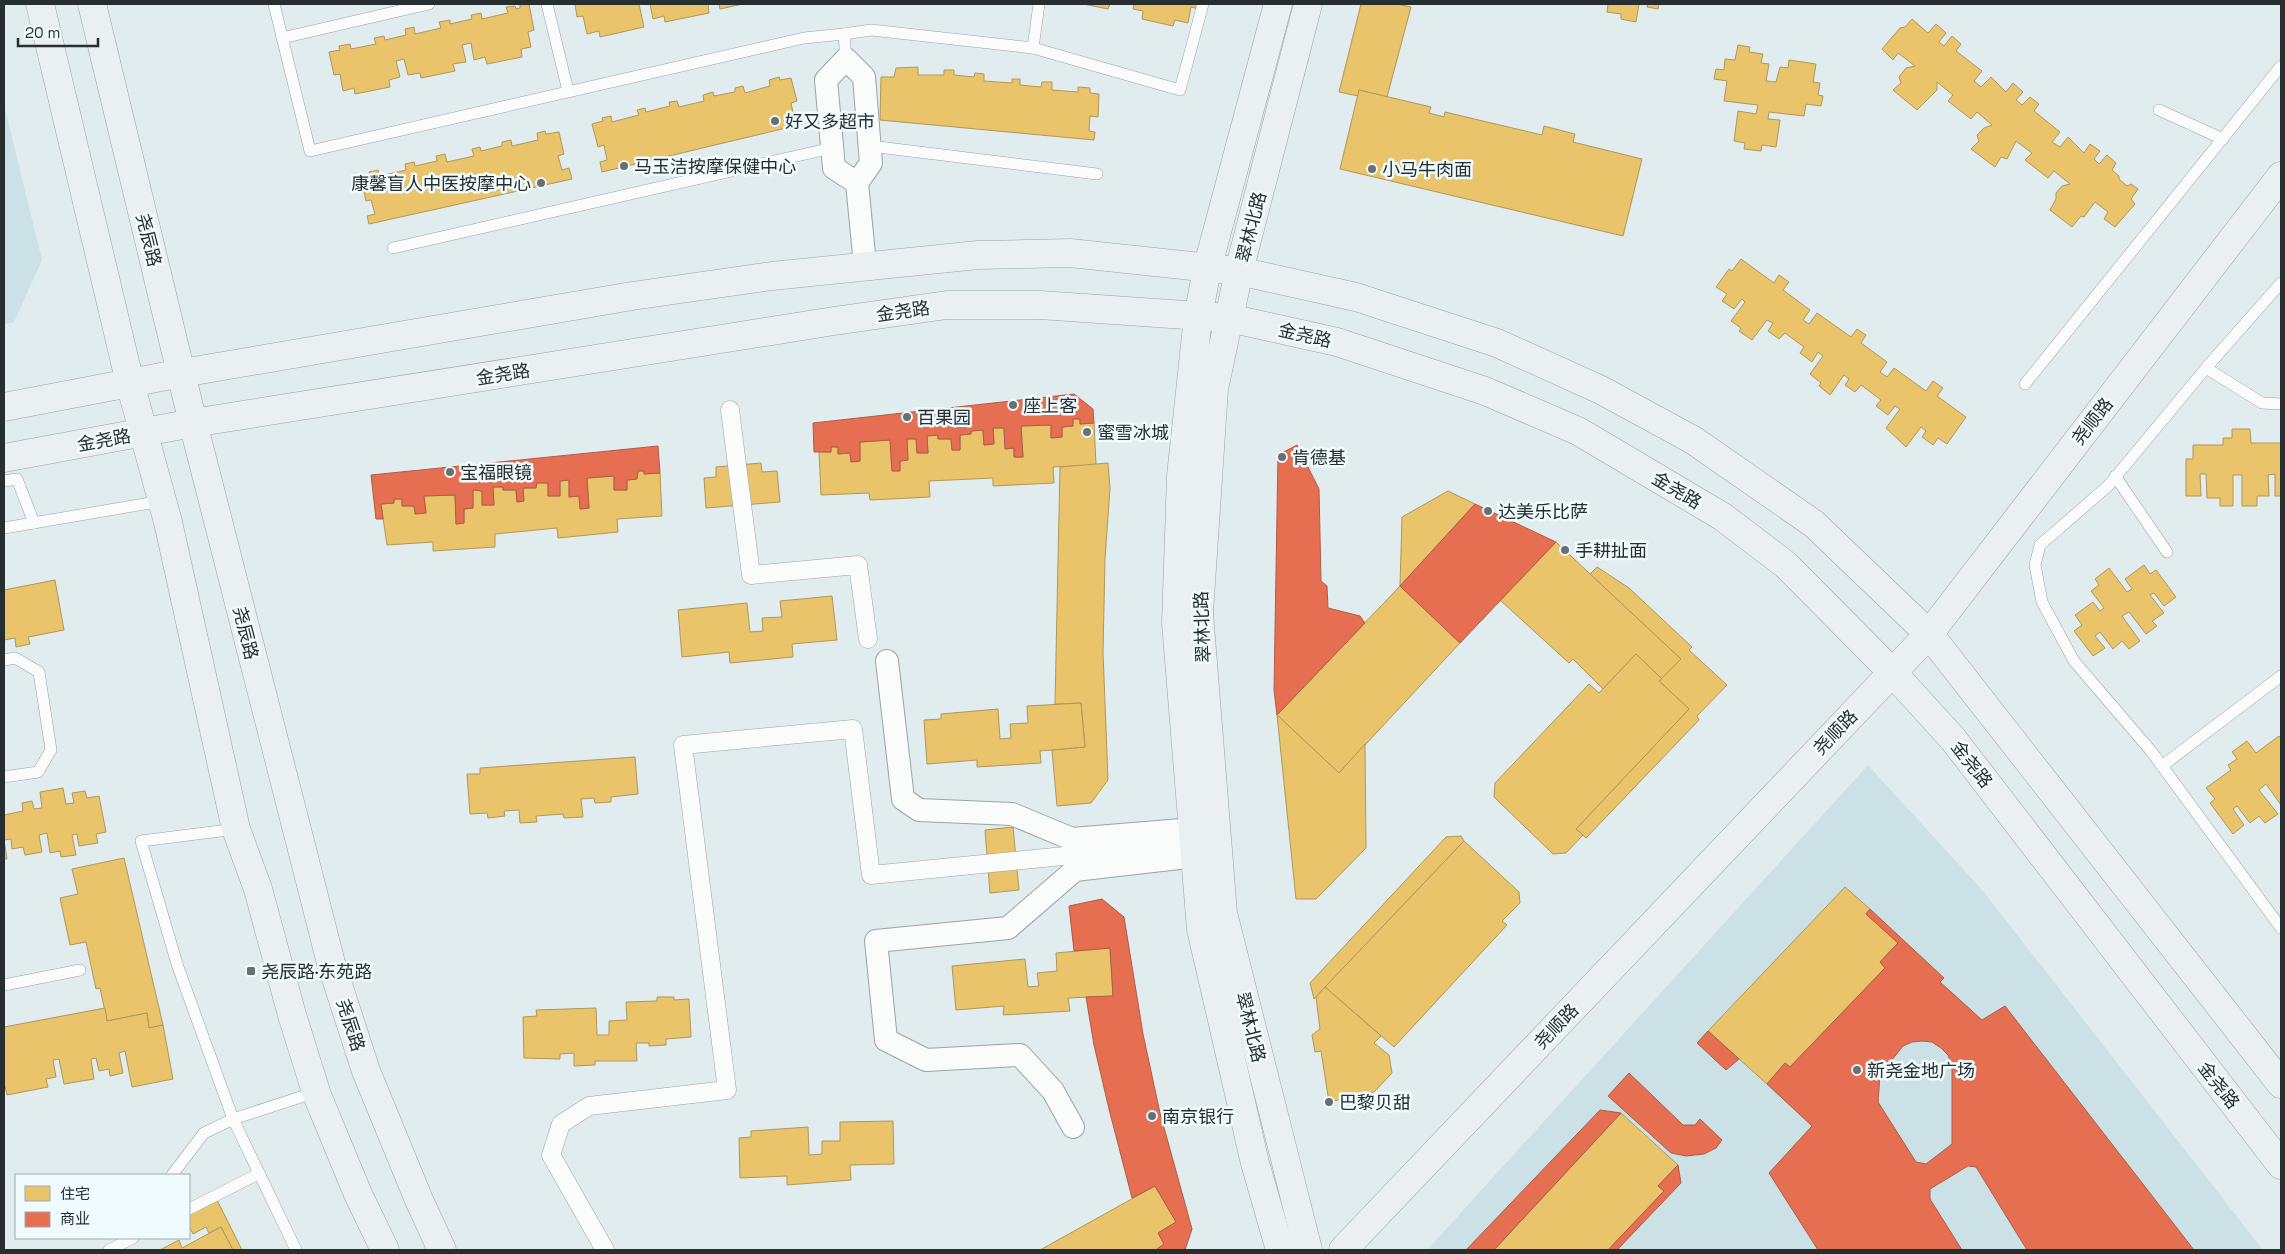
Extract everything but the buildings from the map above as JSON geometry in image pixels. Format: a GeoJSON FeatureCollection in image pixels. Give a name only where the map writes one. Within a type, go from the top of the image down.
{"type":"FeatureCollection","features":[{"type":"Feature","properties":{"kind":"main road"},"geometry":{"type":"LineString","coordinates":[[40,4],[130,383],[162,501],[236,829],[258,889],[292,1015],[316,1092],[358,1194],[385,1250]]}},
{"type":"Feature","properties":{"kind":"main road","name":"尧辰路"},"geometry":{"type":"LineString","coordinates":[[92,4],[193,423],[331,963],[366,1071],[419,1200],[442,1250]]}},
{"type":"Feature","properties":{"kind":"main road","name":"翠林北路"},"geometry":{"type":"LineString","coordinates":[[1278,4],[1207,269],[1198,317],[1181,476],[1176,623],[1201,929],[1255,1163],[1280,1250]]}},
{"type":"Feature","properties":{"kind":"main road","name":"翠林北路"},"geometry":{"type":"LineString","coordinates":[[1308,4],[1239,271],[1214,389],[1198,613],[1223,913],[1308,1250]]}},
{"type":"Feature","properties":{"kind":"main road","name":"尧顺路"},"geometry":{"type":"LineString","coordinates":[[1343,1250],[1929,634],[2281,176]]}},
{"type":"Feature","properties":{"kind":"main road"},"geometry":{"type":"LineString","coordinates":[[4,407],[130,383],[632,296],[865,266],[978,255],[1070,254],[1239,271],[1356,297],[1488,340],[1601,390],[1693,440],[1814,524],[1929,634],[2281,1084]]}},
{"type":"Feature","properties":{"kind":"main road","name":"金尧路"},"geometry":{"type":"LineString","coordinates":[[4,458],[193,423],[834,321],[947,305],[1040,305],[1229,318],[1337,342],[1485,391],[1578,430],[1723,517],[1786,565],[1892,672],[1953,739],[2281,1165]]}},
{"type":"Feature","properties":{"kind":"street"},"geometry":{"type":"LineString","coordinates":[[857,183],[834,168],[832,148],[826,80],[846,59],[864,77],[872,163],[857,183],[865,266]]}},
{"type":"Feature","properties":{"kind":"street"},"geometry":{"type":"LineString","coordinates":[[730,410],[751,575],[858,565],[868,639]]}},
{"type":"Feature","properties":{"kind":"street"},"geometry":{"type":"LineString","coordinates":[[887,661],[903,799],[919,810],[1012,814],[1072,839],[1195,842]]}},
{"type":"Feature","properties":{"kind":"street"},"geometry":{"type":"LineString","coordinates":[[605,1250],[552,1154],[561,1124],[589,1106],[727,1090],[683,745],[853,729],[871,875],[1195,842]]}},
{"type":"Feature","properties":{"kind":"street"},"geometry":{"type":"LineString","coordinates":[[1073,1127],[1053,1091],[1020,1055],[926,1060],[886,1040],[876,941],[1008,928],[1075,870],[1195,842]]}},
{"type":"Feature","properties":{"kind":"lane"},"geometry":{"type":"LineString","coordinates":[[274,4],[310,151],[804,38],[871,30],[1033,48],[1180,90],[1203,4]]}},
{"type":"Feature","properties":{"kind":"lane"},"geometry":{"type":"LineString","coordinates":[[282,38],[429,4]]}},
{"type":"Feature","properties":{"kind":"lane"},"geometry":{"type":"LineString","coordinates":[[547,4],[568,91]]}},
{"type":"Feature","properties":{"kind":"lane"},"geometry":{"type":"LineString","coordinates":[[1033,48],[1039,4]]}},
{"type":"Feature","properties":{"kind":"lane"},"geometry":{"type":"LineString","coordinates":[[844,34],[846,59]]}},
{"type":"Feature","properties":{"kind":"lane"},"geometry":{"type":"LineString","coordinates":[[2025,384],[2281,66]]}},
{"type":"Feature","properties":{"kind":"lane"},"geometry":{"type":"LineString","coordinates":[[2159,110],[2223,138]]}},
{"type":"Feature","properties":{"kind":"lane"},"geometry":{"type":"LineString","coordinates":[[870,146],[1097,174]]}},
{"type":"Feature","properties":{"kind":"lane"},"geometry":{"type":"LineString","coordinates":[[392,248],[832,148]]}},
{"type":"Feature","properties":{"kind":"lane"},"geometry":{"type":"LineString","coordinates":[[2280,923],[2162,766],[2074,661],[2042,602],[2035,565],[2040,545],[2108,486],[2206,368],[2281,283]]}},
{"type":"Feature","properties":{"kind":"lane"},"geometry":{"type":"LineString","coordinates":[[2206,368],[2262,403],[2281,404]]}},
{"type":"Feature","properties":{"kind":"lane"},"geometry":{"type":"LineString","coordinates":[[2115,476],[2167,552]]}},
{"type":"Feature","properties":{"kind":"lane"},"geometry":{"type":"LineString","coordinates":[[4,481],[17,479],[34,523]]}},
{"type":"Feature","properties":{"kind":"lane"},"geometry":{"type":"LineString","coordinates":[[4,528],[162,501]]}},
{"type":"Feature","properties":{"kind":"lane"},"geometry":{"type":"LineString","coordinates":[[4,660],[15,658],[40,672],[52,750],[38,772],[4,777]]}},
{"type":"Feature","properties":{"kind":"lane"},"geometry":{"type":"LineString","coordinates":[[2162,766],[2281,676]]}},
{"type":"Feature","properties":{"kind":"lane"},"geometry":{"type":"LineString","coordinates":[[236,829],[141,841],[178,964],[233,1119],[296,1250]]}},
{"type":"Feature","properties":{"kind":"lane"},"geometry":{"type":"LineString","coordinates":[[4,985],[80,970]]}},
{"type":"Feature","properties":{"kind":"lane"},"geometry":{"type":"LineString","coordinates":[[173,1174],[204,1133],[233,1119],[316,1092]]}},
{"type":"Feature","properties":{"kind":"lane"},"geometry":{"type":"LineString","coordinates":[[190,1208],[258,1174]]}},
{"type":"Feature","properties":{"kind":"lane"},"geometry":{"type":"LineString","coordinates":[[109,1250],[123,1241]]}},
{"type":"Feature","properties":{"kind":"shaded area"},"geometry":{"type":"Polygon","coordinates":[[[4,105],[42,260],[14,322],[4,324],[4,105]]]}},
{"type":"Feature","properties":{"kind":"shaded area","name":"新尧金地广场"},"geometry":{"type":"Polygon","coordinates":[[[1868,765],[1983,891],[2263,1250],[1427,1250],[1868,765]]]}},
{"type":"Feature","properties":{"kind":"place","name":"好又多超市"},"geometry":{"type":"Point","coordinates":[775,121]}},
{"type":"Feature","properties":{"kind":"place","name":"马玉洁按摩保健中心"},"geometry":{"type":"Point","coordinates":[624,166]}},
{"type":"Feature","properties":{"kind":"place","name":"小马牛肉面"},"geometry":{"type":"Point","coordinates":[1372,169]}},
{"type":"Feature","properties":{"kind":"place","name":"康馨盲人中医按摩中心"},"geometry":{"type":"Point","coordinates":[541,183]}},
{"type":"Feature","properties":{"kind":"place","name":"座上客"},"geometry":{"type":"Point","coordinates":[1013,405]}},
{"type":"Feature","properties":{"kind":"place","name":"百果园"},"geometry":{"type":"Point","coordinates":[907,417]}},
{"type":"Feature","properties":{"kind":"place","name":"蜜雪冰城"},"geometry":{"type":"Point","coordinates":[1087,432]}},
{"type":"Feature","properties":{"kind":"place","name":"肯德基"},"geometry":{"type":"Point","coordinates":[1282,457]}},
{"type":"Feature","properties":{"kind":"place","name":"宝福眼镜"},"geometry":{"type":"Point","coordinates":[450,472]}},
{"type":"Feature","properties":{"kind":"place","name":"达美乐比萨"},"geometry":{"type":"Point","coordinates":[1488,511]}},
{"type":"Feature","properties":{"kind":"place","name":"手耕扯面"},"geometry":{"type":"Point","coordinates":[1565,550]}},
{"type":"Feature","properties":{"kind":"place","name":"尧辰路·东苑路"},"geometry":{"type":"Point","coordinates":[251,971]}},
{"type":"Feature","properties":{"kind":"place","name":"新尧金地广场"},"geometry":{"type":"Point","coordinates":[1857,1070]}},
{"type":"Feature","properties":{"kind":"place","name":"巴黎贝甜"},"geometry":{"type":"Point","coordinates":[1329,1102]}},
{"type":"Feature","properties":{"kind":"place","name":"南京银行"},"geometry":{"type":"Point","coordinates":[1152,1116]}}]}
